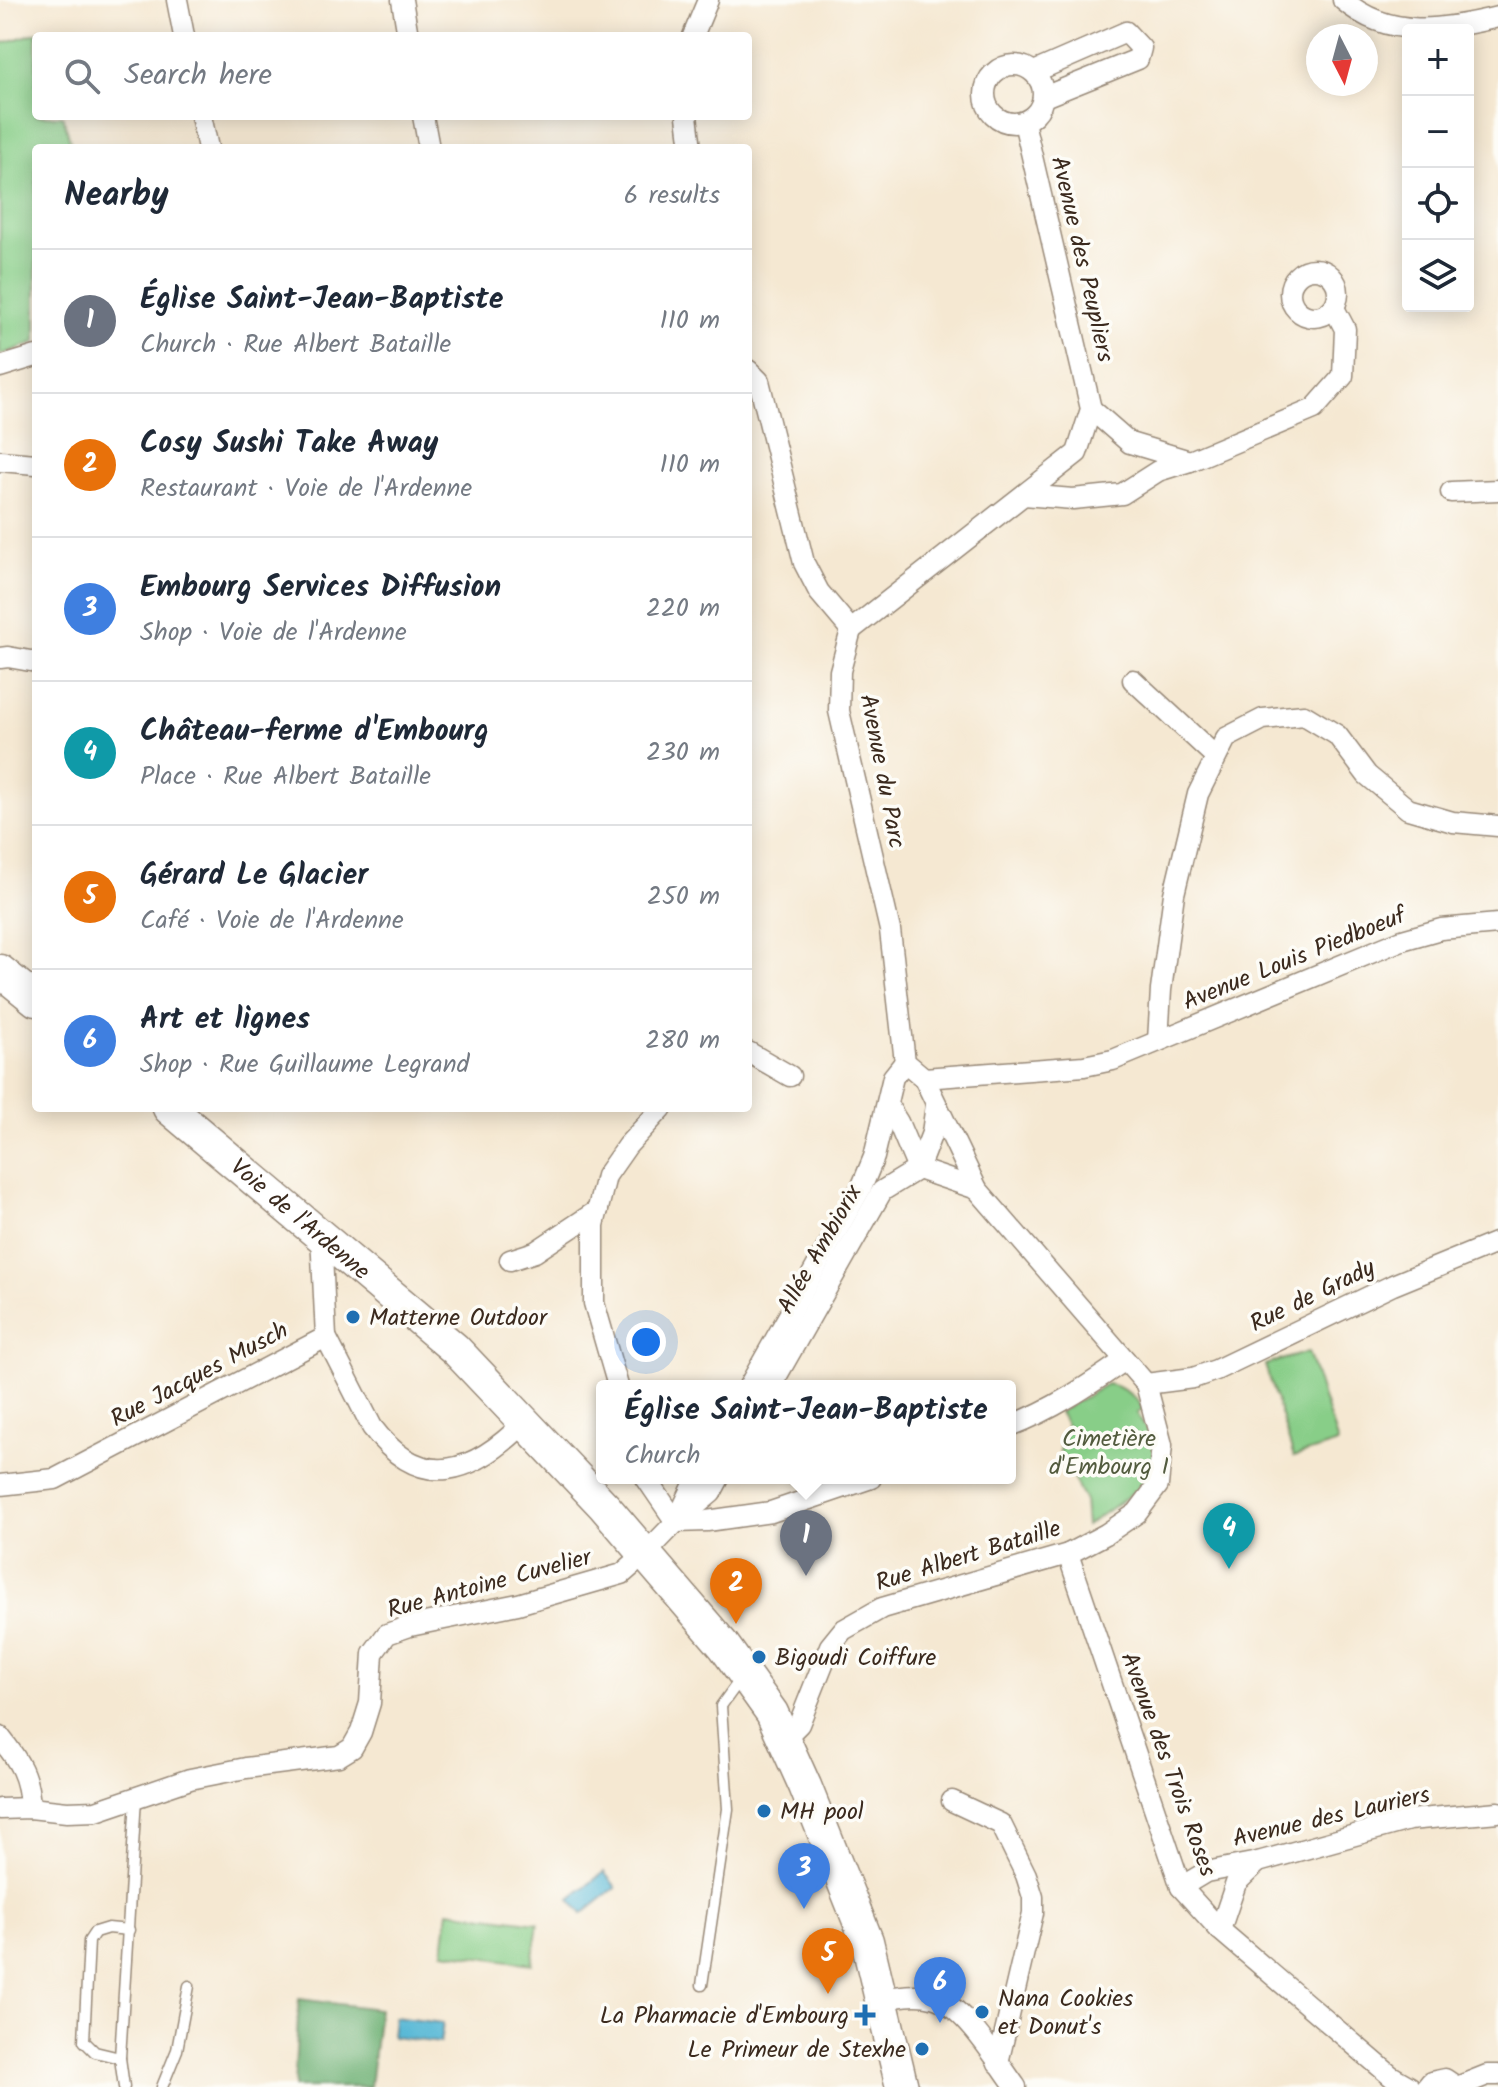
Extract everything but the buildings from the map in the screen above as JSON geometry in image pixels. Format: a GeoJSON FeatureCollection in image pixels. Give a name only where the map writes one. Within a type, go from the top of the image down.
{"type":"FeatureCollection","features":[{"type":"Feature","properties":{"kind":"main road"},"geometry":{"type":"LineString","coordinates":[[0,971],[32,997]]}},
{"type":"Feature","properties":{"kind":"main road","name":"Voie de l'Ardenne"},"geometry":{"type":"LineString","coordinates":[[174,1112],[455,1349],[646,1553],[724,1646],[772,1713],[785,1738],[867,1941],[902,2087]]}},
{"type":"Feature","properties":{"kind":"street"},"geometry":{"type":"LineString","coordinates":[[177,0],[183,32]]}},
{"type":"Feature","properties":{"kind":"street"},"geometry":{"type":"LineString","coordinates":[[402,0],[407,32]]}},
{"type":"Feature","properties":{"kind":"street"},"geometry":{"type":"LineString","coordinates":[[695,32],[708,0]]}},
{"type":"Feature","properties":{"kind":"street"},"geometry":{"type":"LineString","coordinates":[[1343,0],[1360,14],[1390,26],[1449,28],[1498,16],[1496,0]]}},
{"type":"Feature","properties":{"kind":"street"},"geometry":{"type":"LineString","coordinates":[[1034,72],[1126,32],[1141,48],[1138,59],[1044,97]]}},
{"type":"Feature","properties":{"kind":"street"},"geometry":{"type":"LineString","coordinates":[[1020,65],[1034,72],[1042,84],[1044,97],[1037,113],[1024,122],[1008,123],[995,116],[986,104],[985,89],[991,75],[1004,66],[1020,65]]}},
{"type":"Feature","properties":{"kind":"street"},"geometry":{"type":"LineString","coordinates":[[202,120],[207,144]]}},
{"type":"Feature","properties":{"kind":"street"},"geometry":{"type":"LineString","coordinates":[[424,120],[428,144]]}},
{"type":"Feature","properties":{"kind":"street"},"geometry":{"type":"LineString","coordinates":[[688,120],[690,144]]}},
{"type":"Feature","properties":{"kind":"street","name":"Avenue des Peupliers"},"geometry":{"type":"LineString","coordinates":[[1024,122],[1091,409]]}},
{"type":"Feature","properties":{"kind":"street"},"geometry":{"type":"LineString","coordinates":[[1024,495],[1073,499],[1122,494],[1158,471],[1190,461],[1314,409],[1343,376],[1345,329],[1334,308]]}},
{"type":"Feature","properties":{"kind":"street"},"geometry":{"type":"LineString","coordinates":[[0,367],[32,357]]}},
{"type":"Feature","properties":{"kind":"street"},"geometry":{"type":"LineString","coordinates":[[752,374],[759,381],[804,563],[819,592],[851,630],[1077,453],[1091,409],[1130,443],[1190,461]]}},
{"type":"Feature","properties":{"kind":"street"},"geometry":{"type":"LineString","coordinates":[[0,461],[32,464]]}},
{"type":"Feature","properties":{"kind":"street"},"geometry":{"type":"LineString","coordinates":[[1451,492],[1498,490]]}},
{"type":"Feature","properties":{"kind":"street","name":"Avenue du Parc"},"geometry":{"type":"LineString","coordinates":[[851,630],[840,671],[839,711],[890,930],[905,1062]]}},
{"type":"Feature","properties":{"kind":"street"},"geometry":{"type":"LineString","coordinates":[[0,658],[32,661]]}},
{"type":"Feature","properties":{"kind":"street"},"geometry":{"type":"LineString","coordinates":[[1133,680],[1216,757]]}},
{"type":"Feature","properties":{"kind":"street","name":"Avenue Louis Piedboeuf"},"geometry":{"type":"LineString","coordinates":[[1158,1041],[1161,990],[1174,894],[1198,794],[1226,738],[1263,719],[1304,715],[1337,735],[1367,775],[1408,809],[1453,822],[1498,826]]}},
{"type":"Feature","properties":{"kind":"street","name":"Avenue Louis Piedboeuf"},"geometry":{"type":"LineString","coordinates":[[924,1078],[1084,1066],[1113,1060],[1402,940],[1441,929],[1498,924]]}},
{"type":"Feature","properties":{"kind":"street"},"geometry":{"type":"LineString","coordinates":[[752,1054],[790,1076]]}},
{"type":"Feature","properties":{"kind":"street"},"geometry":{"type":"LineString","coordinates":[[977,1189],[918,1169],[888,1106],[893,1077],[905,1062],[924,1078],[977,1189],[1146,1384]]}},
{"type":"Feature","properties":{"kind":"street"},"geometry":{"type":"LineString","coordinates":[[918,1169],[932,1133],[936,1105]]}},
{"type":"Feature","properties":{"kind":"street","name":"Allée Ambiorix"},"geometry":{"type":"LineString","coordinates":[[752,1380],[862,1186],[874,1157],[888,1106]]}},
{"type":"Feature","properties":{"kind":"street"},"geometry":{"type":"LineString","coordinates":[[616,1380],[594,1303],[594,1225],[606,1176],[627,1146],[658,1112]]}},
{"type":"Feature","properties":{"kind":"street","name":"Allée Ambiorix"},"geometry":{"type":"LineString","coordinates":[[774,1380],[882,1191],[918,1169]]}},
{"type":"Feature","properties":{"kind":"street"},"geometry":{"type":"LineString","coordinates":[[510,1260],[535,1252],[598,1210]]}},
{"type":"Feature","properties":{"kind":"street","name":"Rue Jacques Musch"},"geometry":{"type":"LineString","coordinates":[[0,1485],[55,1479],[326,1337],[321,1235]]}},
{"type":"Feature","properties":{"kind":"street","name":"Rue de Grady"},"geometry":{"type":"LineString","coordinates":[[1146,1384],[1193,1378],[1216,1370],[1393,1285],[1498,1242]]}},
{"type":"Feature","properties":{"kind":"street"},"geometry":{"type":"LineString","coordinates":[[326,1337],[372,1427],[382,1440],[416,1465],[446,1471],[470,1463],[504,1443],[525,1422]]}},
{"type":"Feature","properties":{"kind":"street"},"geometry":{"type":"LineString","coordinates":[[1016,1424],[1085,1389],[1125,1360]]}},
{"type":"Feature","properties":{"kind":"street","name":"Rue Albert Bataille"},"geometry":{"type":"LineString","coordinates":[[785,1738],[799,1724],[830,1646],[843,1630],[882,1608],[1068,1554],[1137,1513],[1158,1485],[1162,1445],[1146,1384]]}},
{"type":"Feature","properties":{"kind":"street"},"geometry":{"type":"LineString","coordinates":[[650,1484],[676,1522]]}},
{"type":"Feature","properties":{"kind":"street"},"geometry":{"type":"LineString","coordinates":[[676,1522],[694,1484]]}},
{"type":"Feature","properties":{"kind":"street"},"geometry":{"type":"LineString","coordinates":[[646,1553],[676,1522],[711,1493],[716,1484]]}},
{"type":"Feature","properties":{"kind":"street"},"geometry":{"type":"LineString","coordinates":[[676,1522],[771,1512],[853,1484]]}},
{"type":"Feature","properties":{"kind":"street","name":"Rue Antoine Cuvelier"},"geometry":{"type":"LineString","coordinates":[[0,1809],[96,1811],[190,1779],[339,1756],[352,1748],[361,1732],[370,1703],[373,1653],[387,1634],[599,1582],[622,1574],[646,1553]]}},
{"type":"Feature","properties":{"kind":"street","name":"Avenue des Trois Roses"},"geometry":{"type":"LineString","coordinates":[[1068,1554],[1181,1887],[1220,1930],[1391,2076],[1410,2087]]}},
{"type":"Feature","properties":{"kind":"street"},"geometry":{"type":"LineString","coordinates":[[0,1737],[23,1769],[29,1787],[30,1808]]}},
{"type":"Feature","properties":{"kind":"street"},"geometry":{"type":"LineString","coordinates":[[952,1801],[1001,1824],[1026,1875],[1033,1897],[1033,1913],[998,2063]]}},
{"type":"Feature","properties":{"kind":"street","name":"Avenue des Lauriers"},"geometry":{"type":"LineString","coordinates":[[1181,1887],[1206,1872],[1258,1862],[1409,1820],[1498,1812]]}},
{"type":"Feature","properties":{"kind":"street"},"geometry":{"type":"LineString","coordinates":[[1220,1930],[1236,1883],[1258,1862]]}},
{"type":"Feature","properties":{"kind":"street"},"geometry":{"type":"LineString","coordinates":[[882,1999],[905,1995],[937,1998],[957,2010],[1016,2087]]}},
{"type":"Feature","properties":{"kind":"street"},"geometry":{"type":"LineString","coordinates":[[1427,2087],[1431,2082],[1445,2079],[1457,2087],[1487,2075],[1498,2075]]}},
{"type":"Feature","properties":{"kind":"lane"},"geometry":{"type":"LineString","coordinates":[[702,1985],[728,1809],[721,1706],[744,1674]]}},
{"type":"Feature","properties":{"kind":"lane"},"geometry":{"type":"LineString","coordinates":[[124,2087],[120,2058],[136,1797]]}},
{"type":"Feature","properties":{"kind":"lane"},"geometry":{"type":"LineString","coordinates":[[120,2058],[95,2052],[84,2041],[89,1941],[95,1932],[108,1928],[129,1930]]}},
{"type":"Feature","properties":{"kind":"lane"},"geometry":{"type":"LineString","coordinates":[[162,2087],[177,2050],[189,1986]]}},
{"type":"Feature","properties":{"kind":"green space"},"geometry":{"type":"Polygon","coordinates":[[[32,34],[32,120],[64,120],[71,144],[32,144],[32,343],[0,355],[0,44],[32,34]]]}},
{"type":"Feature","properties":{"kind":"green space"},"geometry":{"type":"Polygon","coordinates":[[[1308,1352],[1338,1443],[1294,1457],[1265,1365],[1308,1352]]]}},
{"type":"Feature","properties":{"kind":"green space","name":"Cimetière d'Embourg I"},"geometry":{"type":"Polygon","coordinates":[[[1107,1384],[1128,1392],[1140,1404],[1143,1409],[1137,1413],[1156,1445],[1148,1482],[1086,1526],[1084,1499],[1059,1451],[1067,1426],[1059,1412],[1107,1384]]]}},
{"type":"Feature","properties":{"kind":"green space"},"geometry":{"type":"Polygon","coordinates":[[[448,1911],[538,1923],[532,1964],[443,1952],[448,1911]]]}},
{"type":"Feature","properties":{"kind":"green space"},"geometry":{"type":"Polygon","coordinates":[[[299,1999],[379,2009],[370,2087],[294,2087],[299,1999]]]}},
{"type":"Feature","properties":{"kind":"water"},"geometry":{"type":"Polygon","coordinates":[[[604,1872],[616,1887],[582,1914],[570,1899],[604,1872]]]}},
{"type":"Feature","properties":{"kind":"water"},"geometry":{"type":"Polygon","coordinates":[[[394,2017],[443,2023],[440,2043],[392,2037],[394,2017]]]}},
{"type":"Feature","properties":{"kind":"place","name":"Matterne Outdoor"},"geometry":{"type":"Point","coordinates":[353,1317]}},
{"type":"Feature","properties":{"kind":"place","name":"Château-ferme d'Embourg"},"geometry":{"type":"Point","coordinates":[1229,1569]}},
{"type":"Feature","properties":{"kind":"place","name":"Église Saint-Jean-Baptiste"},"geometry":{"type":"Point","coordinates":[806,1576]}},
{"type":"Feature","properties":{"kind":"place","name":"Cosy Sushi Take Away"},"geometry":{"type":"Point","coordinates":[736,1624]}},
{"type":"Feature","properties":{"kind":"place","name":"Bigoudi Coiffure"},"geometry":{"type":"Point","coordinates":[759,1657]}},
{"type":"Feature","properties":{"kind":"place","name":"MH pool"},"geometry":{"type":"Point","coordinates":[764,1811]}},
{"type":"Feature","properties":{"kind":"place","name":"Embourg Services Diffusion"},"geometry":{"type":"Point","coordinates":[804,1909]}},
{"type":"Feature","properties":{"kind":"place","name":"Gérard Le Glacier"},"geometry":{"type":"Point","coordinates":[828,1994]}},
{"type":"Feature","properties":{"kind":"place","name":"Nana Cookies et Donut's"},"geometry":{"type":"Point","coordinates":[982,2012]}},
{"type":"Feature","properties":{"kind":"place","name":"La Pharmacie d'Embourg"},"geometry":{"type":"Point","coordinates":[865,2015]}},
{"type":"Feature","properties":{"kind":"place","name":"Art et lignes"},"geometry":{"type":"Point","coordinates":[940,2023]}},
{"type":"Feature","properties":{"kind":"place","name":"Le Primeur de Stexhe"},"geometry":{"type":"Point","coordinates":[922,2049]}}]}
